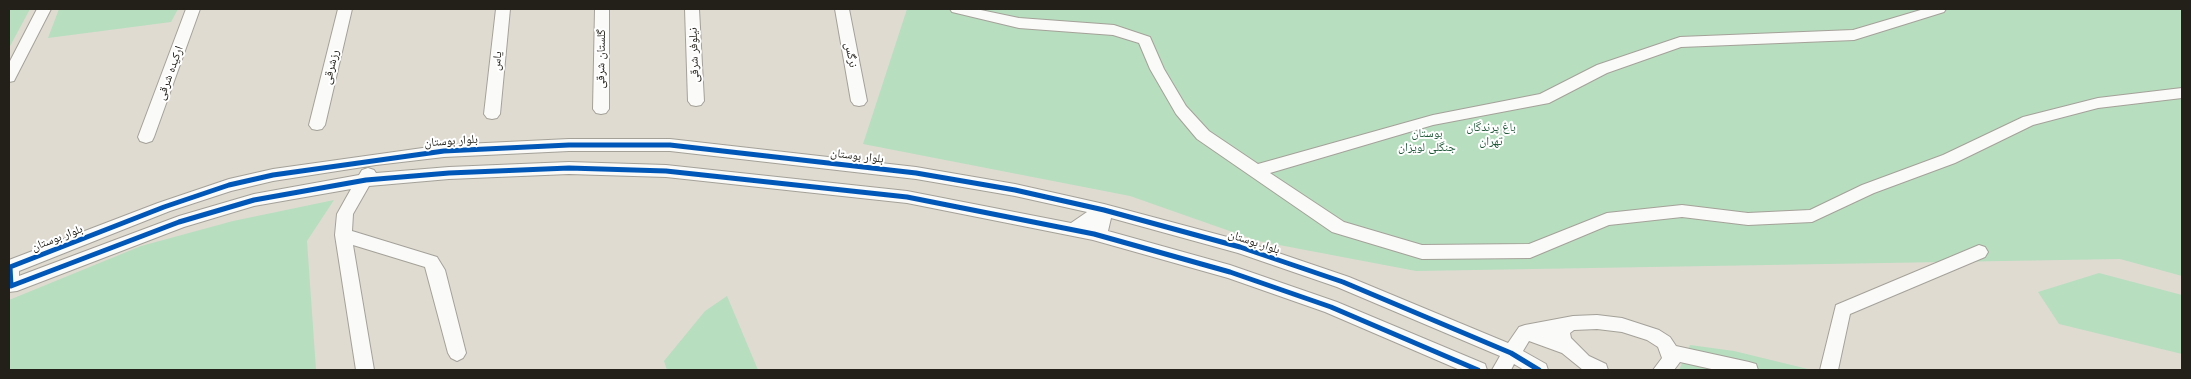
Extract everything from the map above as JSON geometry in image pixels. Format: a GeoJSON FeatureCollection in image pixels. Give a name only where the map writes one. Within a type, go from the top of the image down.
{"type":"FeatureCollection","features":[{"type":"Feature","properties":{"kind":"street"},"geometry":{"type":"LineString","coordinates":[[9,77],[44,9]]}},
{"type":"Feature","properties":{"kind":"street","name":"ارکیده شرقی"},"geometry":{"type":"LineString","coordinates":[[146,137],[193,9]]}},
{"type":"Feature","properties":{"kind":"street","name":"رزشرقی"},"geometry":{"type":"LineString","coordinates":[[317,125],[345,9]]}},
{"type":"Feature","properties":{"kind":"street","name":"یاس"},"geometry":{"type":"LineString","coordinates":[[492,114],[503,9]]}},
{"type":"Feature","properties":{"kind":"street","name":"گلستان شرقی"},"geometry":{"type":"LineString","coordinates":[[601,109],[602,9]]}},
{"type":"Feature","properties":{"kind":"street","name":"نیلوفر شرقی"},"geometry":{"type":"LineString","coordinates":[[692,9],[696,102]]}},
{"type":"Feature","properties":{"kind":"street","name":"نرگس"},"geometry":{"type":"LineString","coordinates":[[842,9],[859,102]]}},
{"type":"Feature","properties":{"kind":"street"},"geometry":{"type":"LineString","coordinates":[[957,9],[1018,23],[1114,30],[1145,40],[1157,69],[1181,110],[1203,134],[1338,227],[1422,252],[1530,252],[1607,219],[1682,211],[1748,219],[1812,216],[1868,189],[1949,158],[2028,121],[2098,103],[2182,93]]}},
{"type":"Feature","properties":{"kind":"street"},"geometry":{"type":"LineString","coordinates":[[1255,171],[1433,120],[1544,99],[1602,69],[1680,42],[1854,35],[1939,9]]}},
{"type":"Feature","properties":{"kind":"street","name":"بلوار بوستان"},"geometry":{"type":"LineString","coordinates":[[1478,370],[1331,307],[1230,272],[1099,236],[907,197],[666,170],[569,168],[449,173],[366,180],[254,200],[179,222],[11,286],[10,267],[164,207],[229,185],[274,175],[376,159],[453,150],[569,145],[670,145],[916,173],[1015,190],[1104,210],[1240,247],[1343,282],[1511,353],[1539,370]]}},
{"type":"Feature","properties":{"kind":"street"},"geometry":{"type":"LineString","coordinates":[[666,170],[670,145]]}},
{"type":"Feature","properties":{"kind":"street"},"geometry":{"type":"LineString","coordinates":[[365,370],[343,235],[346,214],[376,159]]}},
{"type":"Feature","properties":{"kind":"street"},"geometry":{"type":"LineString","coordinates":[[225,209],[229,185]]}},
{"type":"Feature","properties":{"kind":"street"},"geometry":{"type":"LineString","coordinates":[[1073,230],[1104,210]]}},
{"type":"Feature","properties":{"kind":"street"},"geometry":{"type":"LineString","coordinates":[[1099,236],[1104,210]]}},
{"type":"Feature","properties":{"kind":"street"},"geometry":{"type":"LineString","coordinates":[[343,235],[431,262],[436,270],[457,353]]}},
{"type":"Feature","properties":{"kind":"street"},"geometry":{"type":"LineString","coordinates":[[1829,370],[1842,310],[1979,252]]}},
{"type":"Feature","properties":{"kind":"street"},"geometry":{"type":"LineString","coordinates":[[1501,370],[1525,332],[1573,323],[1597,322],[1622,325],[1653,335],[1664,342],[1670,352],[1671,361],[1662,370]]}},
{"type":"Feature","properties":{"kind":"street"},"geometry":{"type":"LineString","coordinates":[[1565,326],[1562,332],[1562,340],[1568,348],[1589,365],[1599,370]]}},
{"type":"Feature","properties":{"kind":"street"},"geometry":{"type":"LineString","coordinates":[[1525,332],[1568,348]]}},
{"type":"Feature","properties":{"kind":"street"},"geometry":{"type":"LineString","coordinates":[[1670,352],[1749,370]]}},
{"type":"Feature","properties":{"kind":"green space"},"geometry":{"type":"Polygon","coordinates":[[[9,9],[30,9],[9,48],[9,9]]]}},
{"type":"Feature","properties":{"kind":"green space"},"geometry":{"type":"Polygon","coordinates":[[[59,9],[178,9],[171,22],[48,38],[59,9]]]}},
{"type":"Feature","properties":{"kind":"green space","name":"بوستان جنگلی لویزان"},"geometry":{"type":"Polygon","coordinates":[[[907,9],[2182,9],[2182,276],[2120,259],[1416,271],[1258,241],[1130,196],[863,144],[907,9]]]}},
{"type":"Feature","properties":{"kind":"green space"},"geometry":{"type":"Polygon","coordinates":[[[334,200],[307,241],[316,370],[9,370],[9,300],[141,246],[233,221],[334,200]]]}},
{"type":"Feature","properties":{"kind":"green space"},"geometry":{"type":"Polygon","coordinates":[[[2099,273],[2182,295],[2182,354],[2059,324],[2038,292],[2099,273]]]}},
{"type":"Feature","properties":{"kind":"green space"},"geometry":{"type":"Polygon","coordinates":[[[727,296],[758,370],[667,370],[664,361],[705,311],[727,296]]]}},
{"type":"Feature","properties":{"kind":"green space"},"geometry":{"type":"Polygon","coordinates":[[[1690,345],[1734,351],[1812,370],[1679,370],[1690,345]]]}},
{"type":"Feature","properties":{"kind":"cycle path"},"geometry":{"type":"LineString","coordinates":[[1478,370],[1331,307],[1230,272],[1094,234],[907,197],[666,171],[569,168],[449,173],[366,180],[254,200],[179,222],[11,286],[10,267],[164,207],[229,185],[273,175],[376,159],[444,151],[569,145],[670,145],[916,173],[1015,190],[1104,210],[1240,247],[1343,282],[1511,353],[1539,370]]}},
{"type":"Feature","properties":{"kind":"park label","name":"باغ پرندگان تهران"},"geometry":{"type":"Point","coordinates":[1491,134]}}]}
